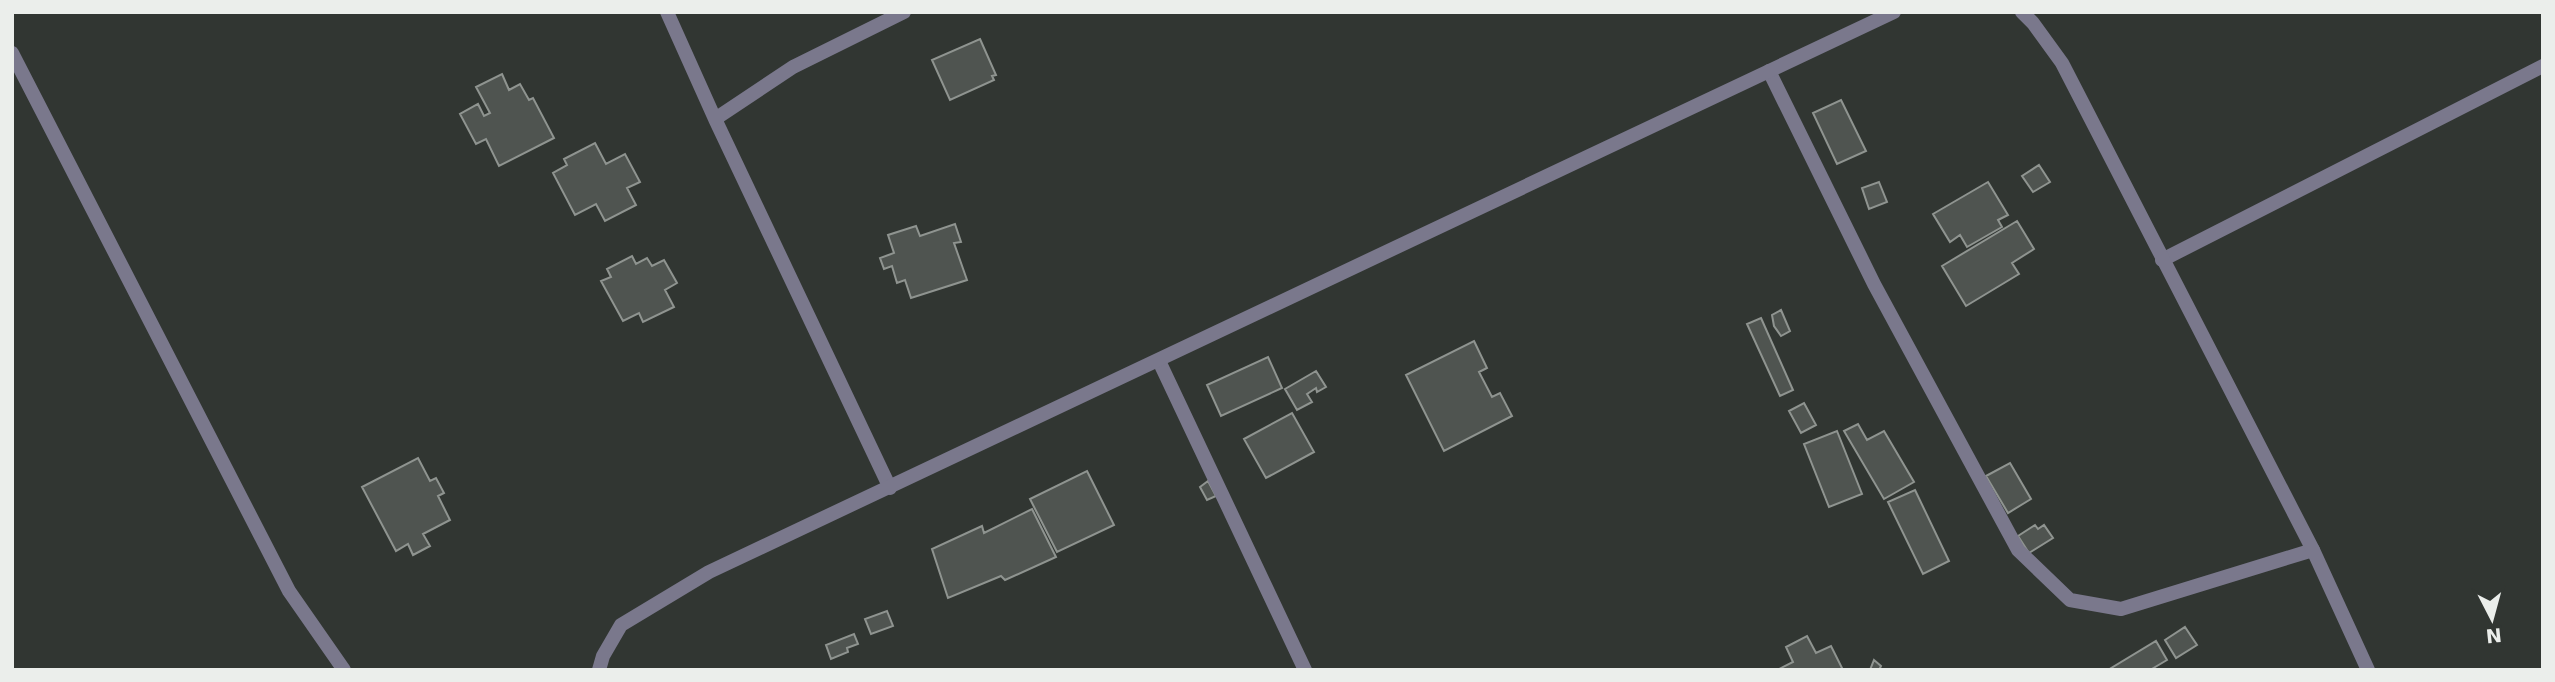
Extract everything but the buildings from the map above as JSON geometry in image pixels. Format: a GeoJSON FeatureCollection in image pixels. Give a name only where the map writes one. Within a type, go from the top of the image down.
{"type":"FeatureCollection","features":[{"type":"Feature","properties":{"kind":"street"},"geometry":{"type":"LineString","coordinates":[[667,12],[890,488]]}},
{"type":"Feature","properties":{"kind":"street"},"geometry":{"type":"LineString","coordinates":[[715,118],[793,66],[904,12]]}},
{"type":"Feature","properties":{"kind":"street"},"geometry":{"type":"LineString","coordinates":[[599,670],[603,656],[621,625],[709,572],[1894,12]]}},
{"type":"Feature","properties":{"kind":"street"},"geometry":{"type":"LineString","coordinates":[[2022,12],[2062,63],[2313,550],[2368,670]]}},
{"type":"Feature","properties":{"kind":"street"},"geometry":{"type":"LineString","coordinates":[[12,53],[289,591],[344,670]]}},
{"type":"Feature","properties":{"kind":"street"},"geometry":{"type":"LineString","coordinates":[[2162,260],[2543,66]]}},
{"type":"Feature","properties":{"kind":"street"},"geometry":{"type":"LineString","coordinates":[[1769,71],[1874,284],[2018,550],[2070,600],[2121,609],[2313,550]]}},
{"type":"Feature","properties":{"kind":"street"},"geometry":{"type":"LineString","coordinates":[[1159,360],[1305,670]]}}]}
